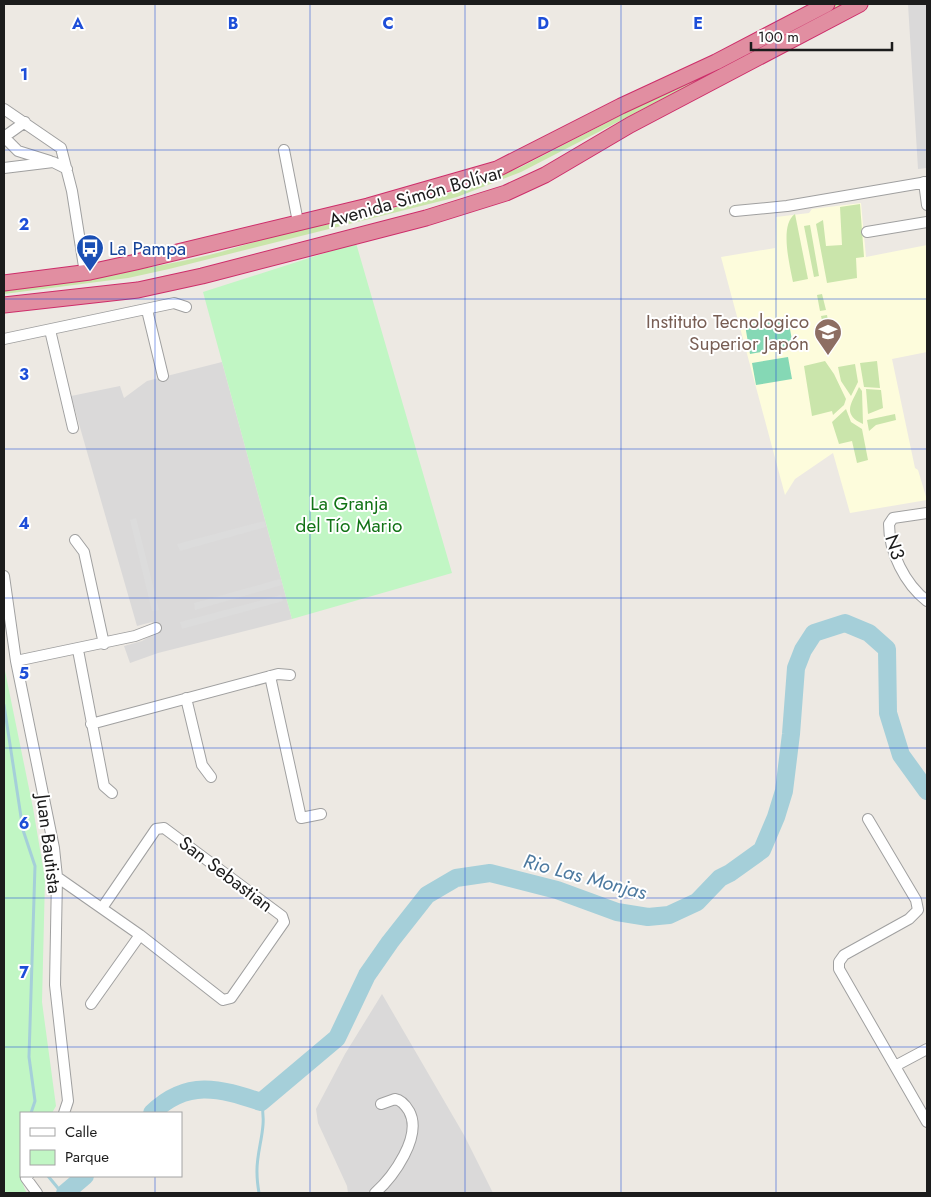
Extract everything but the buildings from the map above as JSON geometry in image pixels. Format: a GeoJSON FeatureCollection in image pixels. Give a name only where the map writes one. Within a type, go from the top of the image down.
{"type":"FeatureCollection","features":[{"type":"Feature","properties":{"kind":"highway","name":"Avenida Simón Bolívar"},"geometry":{"type":"LineString","coordinates":[[4,283],[85,273],[368,206],[497,169],[621,106],[701,70],[827,4]]}},
{"type":"Feature","properties":{"kind":"highway","name":"Avenida Simón Bolívar"},"geometry":{"type":"LineString","coordinates":[[4,305],[138,290],[210,274],[426,218],[506,193],[545,175],[630,125],[860,4]]}},
{"type":"Feature","properties":{"kind":"street"},"geometry":{"type":"LineString","coordinates":[[4,109],[61,148],[67,169],[85,273]]}},
{"type":"Feature","properties":{"kind":"street"},"geometry":{"type":"LineString","coordinates":[[25,122],[4,137],[18,151],[53,162],[67,169]]}},
{"type":"Feature","properties":{"kind":"street"},"geometry":{"type":"LineString","coordinates":[[284,150],[298,222]]}},
{"type":"Feature","properties":{"kind":"street"},"geometry":{"type":"LineString","coordinates":[[4,168],[53,162]]}},
{"type":"Feature","properties":{"kind":"street"},"geometry":{"type":"LineString","coordinates":[[735,211],[787,206],[925,182],[927,205]]}},
{"type":"Feature","properties":{"kind":"street"},"geometry":{"type":"LineString","coordinates":[[867,232],[927,222]]}},
{"type":"Feature","properties":{"kind":"street"},"geometry":{"type":"LineString","coordinates":[[4,339],[174,303],[186,306]]}},
{"type":"Feature","properties":{"kind":"street"},"geometry":{"type":"LineString","coordinates":[[147,310],[163,376]]}},
{"type":"Feature","properties":{"kind":"street"},"geometry":{"type":"LineString","coordinates":[[50,330],[73,428]]}},
{"type":"Feature","properties":{"kind":"street","name":"N3"},"geometry":{"type":"LineString","coordinates":[[927,513],[893,518],[889,524],[893,546],[904,575],[927,601]]}},
{"type":"Feature","properties":{"kind":"street"},"geometry":{"type":"LineString","coordinates":[[76,540],[84,552],[104,644]]}},
{"type":"Feature","properties":{"kind":"street","name":"Juan Bautista"},"geometry":{"type":"LineString","coordinates":[[4,576],[16,661],[50,827],[57,877],[55,984],[68,1101],[64,1112]]}},
{"type":"Feature","properties":{"kind":"street"},"geometry":{"type":"LineString","coordinates":[[16,661],[104,644],[156,628]]}},
{"type":"Feature","properties":{"kind":"street"},"geometry":{"type":"LineString","coordinates":[[78,650],[104,786],[112,794]]}},
{"type":"Feature","properties":{"kind":"street"},"geometry":{"type":"LineString","coordinates":[[91,724],[278,674],[290,675]]}},
{"type":"Feature","properties":{"kind":"street"},"geometry":{"type":"LineString","coordinates":[[270,676],[301,818],[321,814]]}},
{"type":"Feature","properties":{"kind":"street"},"geometry":{"type":"LineString","coordinates":[[186,698],[202,765],[211,777]]}},
{"type":"Feature","properties":{"kind":"street"},"geometry":{"type":"LineString","coordinates":[[868,819],[916,900],[918,910],[909,919],[844,954],[839,962],[839,969],[897,1065],[927,1122]]}},
{"type":"Feature","properties":{"kind":"street","name":"San Sebastian"},"geometry":{"type":"LineString","coordinates":[[57,877],[140,935],[223,1000],[231,998],[283,927],[284,922],[282,916],[164,828],[156,829],[102,908]]}},
{"type":"Feature","properties":{"kind":"street"},"geometry":{"type":"LineString","coordinates":[[91,1004],[140,935]]}},
{"type":"Feature","properties":{"kind":"street"},"geometry":{"type":"LineString","coordinates":[[897,1065],[927,1049]]}},
{"type":"Feature","properties":{"kind":"street"},"geometry":{"type":"LineString","coordinates":[[374,1193],[389,1178],[404,1156],[413,1130],[412,1117],[403,1103],[395,1100],[382,1104]]}},
{"type":"Feature","properties":{"kind":"street"},"geometry":{"type":"LineString","coordinates":[[29,1179],[37,1193]]}},
{"type":"Feature","properties":{"kind":"shaded area"},"geometry":{"type":"Polygon","coordinates":[[[908,4],[927,4],[927,168],[918,169],[908,4]]]}},
{"type":"Feature","properties":{"kind":"shaded area","name":"Instituto Tecnologico Superior Japón"},"geometry":{"type":"Polygon","coordinates":[[[861,203],[866,257],[927,245],[927,352],[892,359],[915,468],[918,470],[927,500],[850,513],[833,453],[795,479],[785,495],[721,257],[775,248],[776,217],[809,213],[812,209],[861,203]]]}},
{"type":"Feature","properties":{"kind":"shaded area"},"geometry":{"type":"Polygon","coordinates":[[[222,362],[292,619],[158,653],[130,663],[124,646],[142,641],[157,632],[152,622],[137,626],[71,396],[120,386],[124,398],[147,381],[222,362]]]}},
{"type":"Feature","properties":{"kind":"shaded area"},"geometry":{"type":"Polygon","coordinates":[[[136,518],[159,610],[152,611],[130,520],[136,518]]]}},
{"type":"Feature","properties":{"kind":"shaded area"},"geometry":{"type":"Polygon","coordinates":[[[264,521],[266,527],[180,551],[177,544],[264,521]]]}},
{"type":"Feature","properties":{"kind":"shaded area"},"geometry":{"type":"Polygon","coordinates":[[[280,579],[282,585],[195,610],[194,603],[280,579]]]}},
{"type":"Feature","properties":{"kind":"shaded area"},"geometry":{"type":"Polygon","coordinates":[[[281,595],[283,601],[182,629],[180,622],[281,595]]]}},
{"type":"Feature","properties":{"kind":"shaded area"},"geometry":{"type":"Polygon","coordinates":[[[382,994],[464,1135],[493,1193],[348,1193],[347,1186],[318,1123],[316,1109],[345,1054],[382,994]]]}},
{"type":"Feature","properties":{"kind":"green space"},"geometry":{"type":"Polygon","coordinates":[[[836,4],[846,4],[521,172],[457,197],[128,278],[4,294],[4,290],[184,261],[293,231],[435,197],[491,179],[519,168],[836,4]]]}},
{"type":"Feature","properties":{"kind":"green space"},"geometry":{"type":"Polygon","coordinates":[[[860,204],[864,257],[856,258],[857,278],[827,283],[816,224],[823,220],[826,246],[842,245],[840,207],[860,204]]]}},
{"type":"Feature","properties":{"kind":"green space"},"geometry":{"type":"Polygon","coordinates":[[[795,214],[808,279],[793,282],[788,256],[787,236],[790,219],[795,214]]]}},
{"type":"Feature","properties":{"kind":"green space"},"geometry":{"type":"Polygon","coordinates":[[[810,225],[819,276],[814,277],[804,226],[810,225]]]}},
{"type":"Feature","properties":{"kind":"green space","name":"La Granja del Tío Mario"},"geometry":{"type":"Polygon","coordinates":[[[356,243],[452,573],[292,619],[203,292],[356,243]]]}},
{"type":"Feature","properties":{"kind":"green space"},"geometry":{"type":"Polygon","coordinates":[[[822,294],[826,310],[820,311],[817,295],[822,294]]]}},
{"type":"Feature","properties":{"kind":"green space"},"geometry":{"type":"Polygon","coordinates":[[[827,315],[831,337],[826,339],[821,316],[827,315]]]}},
{"type":"Feature","properties":{"kind":"green space"},"geometry":{"type":"Polygon","coordinates":[[[788,318],[793,346],[750,354],[745,325],[788,318]]]}},
{"type":"Feature","properties":{"kind":"green space"},"geometry":{"type":"Polygon","coordinates":[[[788,357],[792,379],[756,385],[752,363],[788,357]]]}},
{"type":"Feature","properties":{"kind":"green space"},"geometry":{"type":"Polygon","coordinates":[[[825,361],[834,374],[846,399],[844,405],[833,415],[832,411],[812,416],[804,366],[825,361]]]}},
{"type":"Feature","properties":{"kind":"green space"},"geometry":{"type":"Polygon","coordinates":[[[877,361],[880,388],[864,387],[860,363],[877,361]]]}},
{"type":"Feature","properties":{"kind":"green space"},"geometry":{"type":"Polygon","coordinates":[[[855,364],[858,382],[851,396],[841,381],[838,367],[855,364]]]}},
{"type":"Feature","properties":{"kind":"green space"},"geometry":{"type":"Polygon","coordinates":[[[859,387],[862,391],[863,424],[856,420],[850,412],[851,403],[859,387]]]}},
{"type":"Feature","properties":{"kind":"green space"},"geometry":{"type":"Polygon","coordinates":[[[866,389],[881,390],[883,408],[868,414],[866,389]]]}},
{"type":"Feature","properties":{"kind":"green space"},"geometry":{"type":"Polygon","coordinates":[[[846,409],[851,422],[862,429],[868,460],[857,463],[852,441],[839,444],[832,422],[846,409]]]}},
{"type":"Feature","properties":{"kind":"green space"},"geometry":{"type":"Polygon","coordinates":[[[895,414],[896,420],[876,425],[869,431],[867,420],[895,414]]]}},
{"type":"Feature","properties":{"kind":"green space"},"geometry":{"type":"Polygon","coordinates":[[[4,666],[33,808],[45,879],[42,1002],[56,1106],[53,1112],[20,1112],[20,1177],[27,1193],[4,1193],[4,666]]]}},
{"type":"Feature","properties":{"kind":"waterway","name":"Rio Las Monjas"},"geometry":{"type":"LineString","coordinates":[[153,1112],[165,1102],[191,1091],[217,1090],[261,1102],[337,1038],[367,975],[390,942],[427,895],[456,878],[490,873],[557,890],[617,912],[648,917],[669,915],[697,902],[720,878],[762,850],[776,817],[784,791],[796,668],[803,650],[814,633],[845,623],[869,633],[887,649],[888,713],[901,755],[927,791]]}},
{"type":"Feature","properties":{"kind":"waterway"},"geometry":{"type":"LineString","coordinates":[[4,705],[23,830],[35,866],[29,1057],[35,1101],[31,1112]]}},
{"type":"Feature","properties":{"kind":"waterway"},"geometry":{"type":"LineString","coordinates":[[259,1193],[257,1164],[263,1130],[261,1102]]}},
{"type":"Feature","properties":{"kind":"waterway"},"geometry":{"type":"LineString","coordinates":[[49,1177],[62,1193]]}},
{"type":"Feature","properties":{"kind":"waterway","name":"Rio Las Monjas"},"geometry":{"type":"LineString","coordinates":[[65,1193],[84,1177]]}},
{"type":"Feature","properties":{"kind":"place","name":"La Pampa"},"geometry":{"type":"Point","coordinates":[90,272]}},
{"type":"Feature","properties":{"kind":"place","name":"Instituto Tecnologico Superior Japón"},"geometry":{"type":"Point","coordinates":[828,356]}}]}
